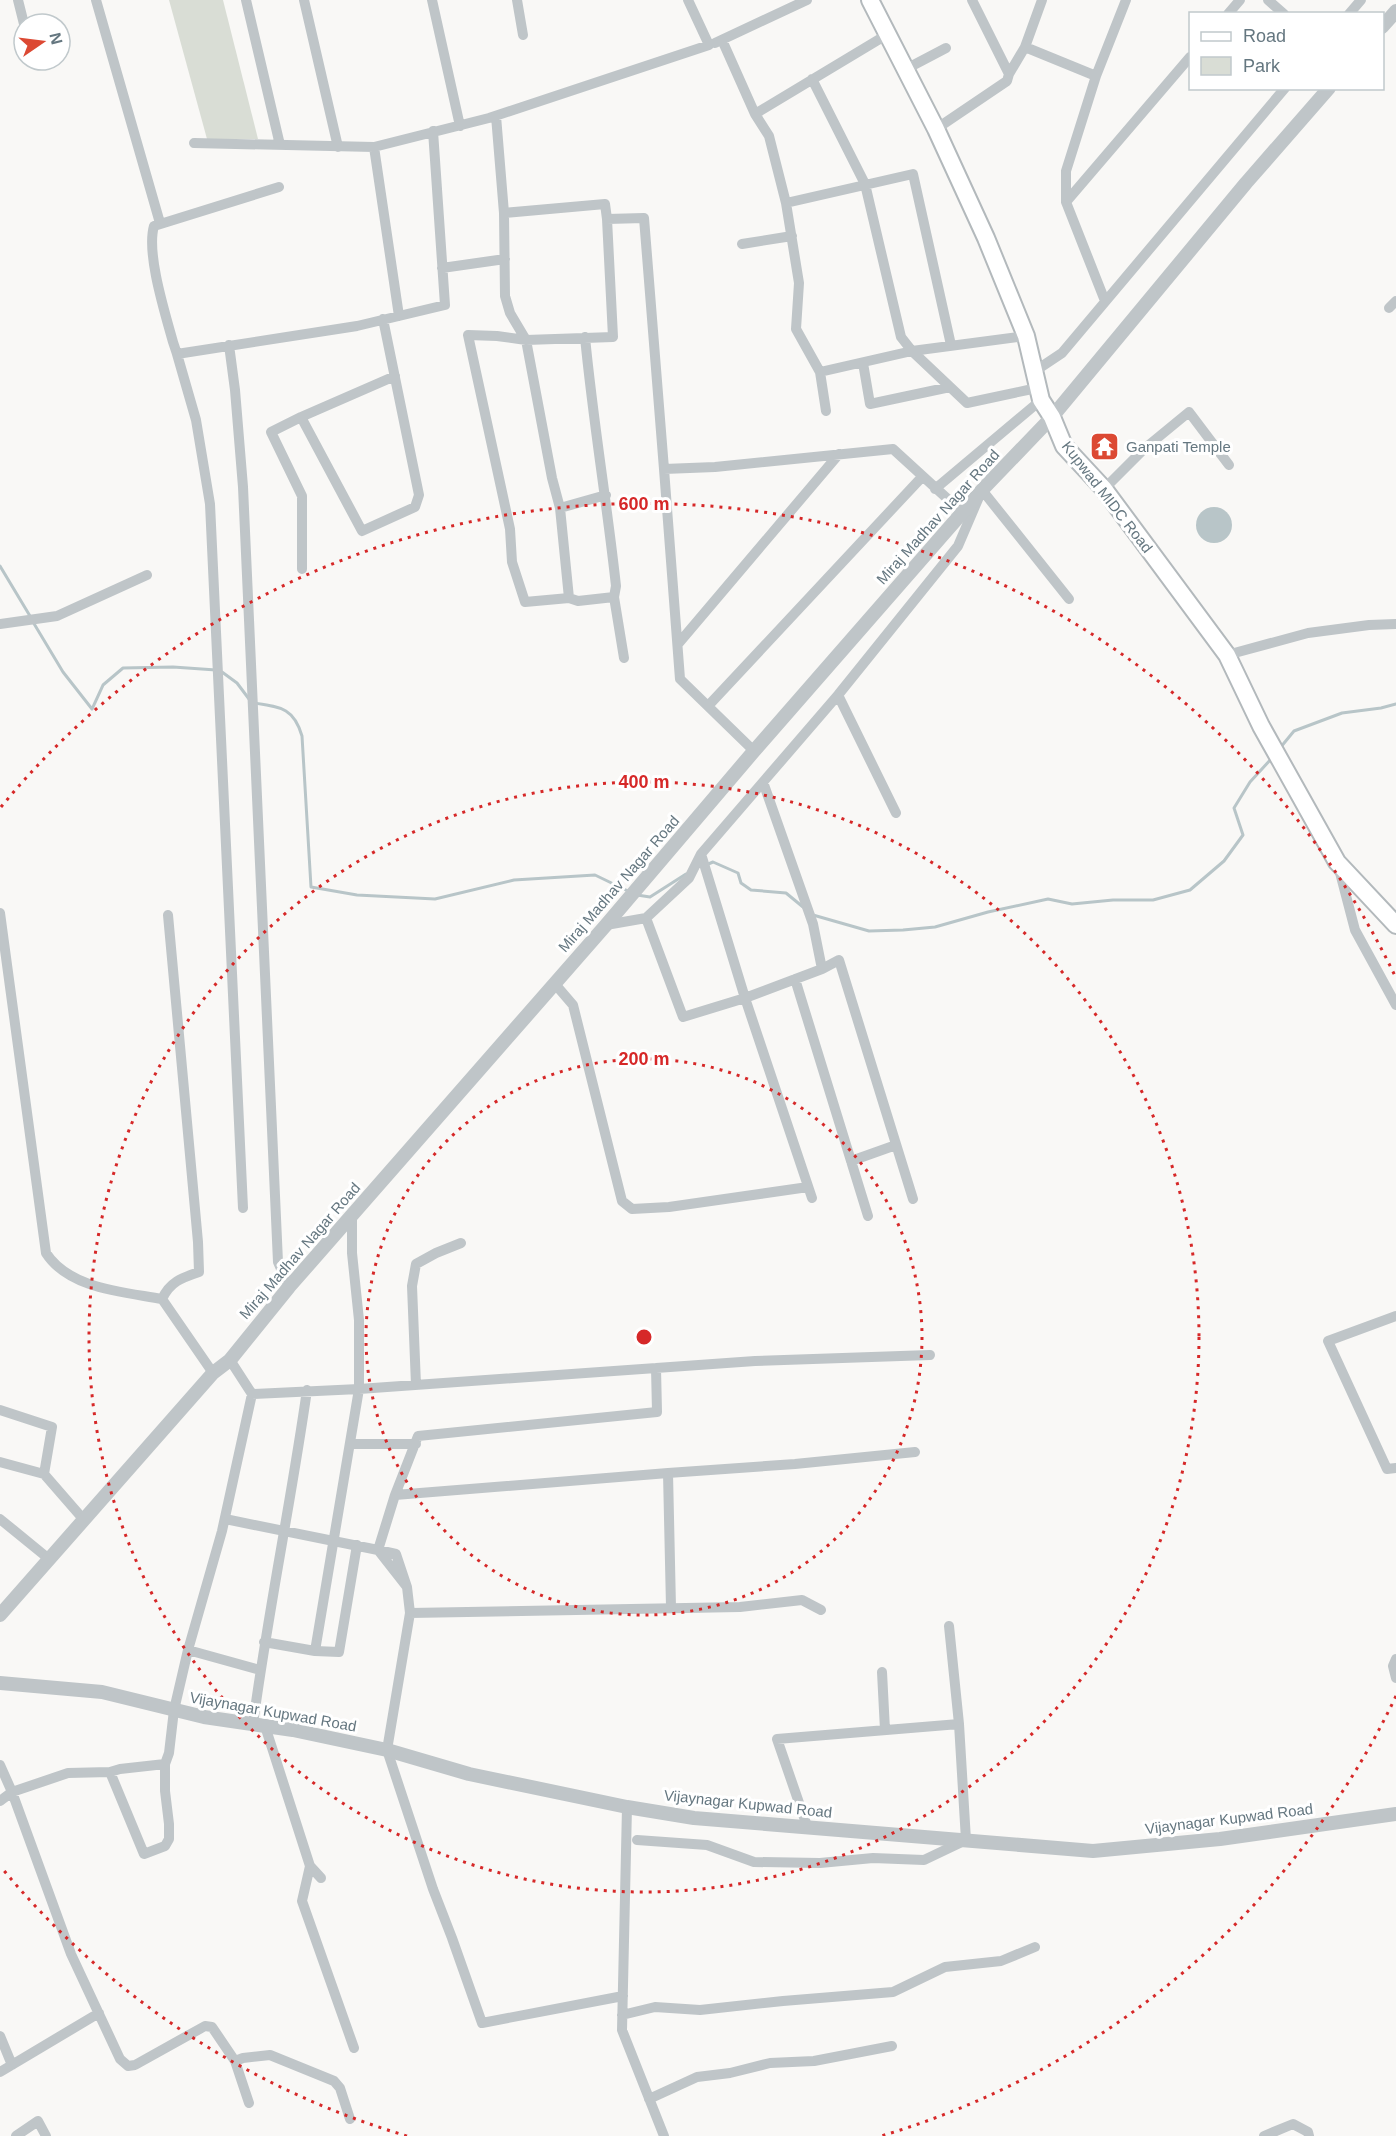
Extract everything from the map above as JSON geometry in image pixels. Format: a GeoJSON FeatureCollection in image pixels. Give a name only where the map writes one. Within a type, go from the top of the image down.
{"type":"FeatureCollection","features":[{"type":"Feature","properties":{"kind":"main road","name":"Kupwad MIDC Road"},"geometry":{"type":"LineString","coordinates":[[870,0],[936,129],[986,238],[1026,336],[1037,386],[1064,446],[1104,489],[1227,655],[1261,726],[1337,862],[1396,925]]}},
{"type":"Feature","properties":{"kind":"street"},"geometry":{"type":"LineString","coordinates":[[96,0],[160,223]]}},
{"type":"Feature","properties":{"kind":"street"},"geometry":{"type":"LineString","coordinates":[[246,0],[280,145]]}},
{"type":"Feature","properties":{"kind":"street"},"geometry":{"type":"LineString","coordinates":[[304,0],[338,147]]}},
{"type":"Feature","properties":{"kind":"street"},"geometry":{"type":"LineString","coordinates":[[432,0],[460,126]]}},
{"type":"Feature","properties":{"kind":"street"},"geometry":{"type":"LineString","coordinates":[[517,0],[523,35]]}},
{"type":"Feature","properties":{"kind":"street"},"geometry":{"type":"LineString","coordinates":[[688,0],[710,45]]}},
{"type":"Feature","properties":{"kind":"street"},"geometry":{"type":"LineString","coordinates":[[194,143],[374,147],[496,116],[710,45],[807,0]]}},
{"type":"Feature","properties":{"kind":"street"},"geometry":{"type":"LineString","coordinates":[[972,0],[1009,74]]}},
{"type":"Feature","properties":{"kind":"street"},"geometry":{"type":"LineString","coordinates":[[936,129],[1007,81],[1025,47],[1041,0]]}},
{"type":"Feature","properties":{"kind":"street"},"geometry":{"type":"LineString","coordinates":[[1105,301],[1066,202],[1066,171],[1096,76],[1126,0]]}},
{"type":"Feature","properties":{"kind":"street"},"geometry":{"type":"LineString","coordinates":[[1230,12],[1240,0]]}},
{"type":"Feature","properties":{"kind":"street"},"geometry":{"type":"LineString","coordinates":[[1268,0],[1282,12]]}},
{"type":"Feature","properties":{"kind":"street"},"geometry":{"type":"LineString","coordinates":[[1351,12],[1361,0]]}},
{"type":"Feature","properties":{"kind":"street"},"geometry":{"type":"LineString","coordinates":[[1384,26],[1396,11]]}},
{"type":"Feature","properties":{"kind":"street"},"geometry":{"type":"LineString","coordinates":[[754,114],[888,34]]}},
{"type":"Feature","properties":{"kind":"street"},"geometry":{"type":"LineString","coordinates":[[722,40],[754,114],[769,136],[786,203],[799,283],[796,329],[820,372],[826,411]]}},
{"type":"Feature","properties":{"kind":"street"},"geometry":{"type":"LineString","coordinates":[[1025,47],[1096,76]]}},
{"type":"Feature","properties":{"kind":"street"},"geometry":{"type":"LineString","coordinates":[[906,69],[946,48]]}},
{"type":"Feature","properties":{"kind":"street"},"geometry":{"type":"LineString","coordinates":[[1066,202],[1189,59]]}},
{"type":"Feature","properties":{"kind":"street"},"geometry":{"type":"LineString","coordinates":[[812,79],[865,184],[901,337],[912,351],[967,403],[1037,386]]}},
{"type":"Feature","properties":{"kind":"street"},"geometry":{"type":"LineString","coordinates":[[935,489],[1037,386],[1105,301],[1283,90]]}},
{"type":"Feature","properties":{"kind":"street","name":"Miraj Madhav Nagar Road"},"geometry":{"type":"LineString","coordinates":[[0,1615],[213,1373],[230,1360],[290,1287],[982,490],[1052,417],[1246,183],[1327,90]]}},
{"type":"Feature","properties":{"kind":"street"},"geometry":{"type":"LineString","coordinates":[[496,116],[504,213],[505,296],[510,313],[526,340],[552,478],[560,508],[569,598]]}},
{"type":"Feature","properties":{"kind":"street"},"geometry":{"type":"LineString","coordinates":[[177,354],[384,320],[445,305],[433,131]]}},
{"type":"Feature","properties":{"kind":"street"},"geometry":{"type":"LineString","coordinates":[[374,147],[399,316]]}},
{"type":"Feature","properties":{"kind":"street"},"geometry":{"type":"LineString","coordinates":[[786,203],[913,174],[951,345]]}},
{"type":"Feature","properties":{"kind":"street"},"geometry":{"type":"LineString","coordinates":[[243,1208],[210,504],[196,420],[164,308],[151,238],[154,226],[160,223],[279,187]]}},
{"type":"Feature","properties":{"kind":"street"},"geometry":{"type":"LineString","coordinates":[[504,213],[605,204],[613,337],[526,340],[468,335],[510,529],[512,562],[525,602],[569,598],[578,601],[614,597]]}},
{"type":"Feature","properties":{"kind":"street"},"geometry":{"type":"LineString","coordinates":[[607,219],[644,218],[680,679],[754,752]]}},
{"type":"Feature","properties":{"kind":"street"},"geometry":{"type":"LineString","coordinates":[[742,244],[792,236]]}},
{"type":"Feature","properties":{"kind":"street"},"geometry":{"type":"LineString","coordinates":[[442,268],[505,259]]}},
{"type":"Feature","properties":{"kind":"street"},"geometry":{"type":"LineString","coordinates":[[300,417],[362,531],[415,507],[419,495],[384,320]]}},
{"type":"Feature","properties":{"kind":"street"},"geometry":{"type":"LineString","coordinates":[[820,372],[912,351],[1026,336]]}},
{"type":"Feature","properties":{"kind":"street"},"geometry":{"type":"LineString","coordinates":[[585,337],[593,417],[606,495],[615,586],[614,597],[624,658]]}},
{"type":"Feature","properties":{"kind":"street"},"geometry":{"type":"LineString","coordinates":[[229,345],[235,390],[243,498],[278,1262],[290,1287]]}},
{"type":"Feature","properties":{"kind":"street"},"geometry":{"type":"LineString","coordinates":[[863,363],[870,404],[950,387]]}},
{"type":"Feature","properties":{"kind":"street"},"geometry":{"type":"LineString","coordinates":[[302,569],[302,496],[271,432],[395,376]]}},
{"type":"Feature","properties":{"kind":"street"},"geometry":{"type":"LineString","coordinates":[[1104,489],[1144,449],[1189,412],[1229,465]]}},
{"type":"Feature","properties":{"kind":"street"},"geometry":{"type":"LineString","coordinates":[[664,469],[892,449],[963,513]]}},
{"type":"Feature","properties":{"kind":"street"},"geometry":{"type":"LineString","coordinates":[[678,644],[839,454]]}},
{"type":"Feature","properties":{"kind":"street"},"geometry":{"type":"LineString","coordinates":[[708,706],[922,477]]}},
{"type":"Feature","properties":{"kind":"street"},"geometry":{"type":"LineString","coordinates":[[606,925],[646,918],[689,878],[701,854],[838,695],[958,546],[982,490],[1069,598]]}},
{"type":"Feature","properties":{"kind":"street"},"geometry":{"type":"LineString","coordinates":[[560,508],[606,495]]}},
{"type":"Feature","properties":{"kind":"street"},"geometry":{"type":"LineString","coordinates":[[0,624],[57,616],[147,574]]}},
{"type":"Feature","properties":{"kind":"street"},"geometry":{"type":"LineString","coordinates":[[1227,655],[1308,633],[1396,624]]}},
{"type":"Feature","properties":{"kind":"street"},"geometry":{"type":"LineString","coordinates":[[838,695],[896,813]]}},
{"type":"Feature","properties":{"kind":"street"},"geometry":{"type":"LineString","coordinates":[[763,782],[813,924],[822,969]]}},
{"type":"Feature","properties":{"kind":"street"},"geometry":{"type":"LineString","coordinates":[[701,854],[745,998],[812,1198]]}},
{"type":"Feature","properties":{"kind":"street"},"geometry":{"type":"LineString","coordinates":[[1337,862],[1355,930],[1396,1005]]}},
{"type":"Feature","properties":{"kind":"street"},"geometry":{"type":"LineString","coordinates":[[0,913],[46,1253],[51,1261],[65,1272],[96,1288],[162,1299],[213,1373]]}},
{"type":"Feature","properties":{"kind":"street"},"geometry":{"type":"LineString","coordinates":[[162,1299],[167,1287],[198,1272],[198,1242],[168,915]]}},
{"type":"Feature","properties":{"kind":"street"},"geometry":{"type":"LineString","coordinates":[[646,918],[683,1017],[745,998],[822,969],[839,960],[913,1199]]}},
{"type":"Feature","properties":{"kind":"street"},"geometry":{"type":"LineString","coordinates":[[795,979],[868,1216]]}},
{"type":"Feature","properties":{"kind":"street"},"geometry":{"type":"LineString","coordinates":[[555,984],[573,1005],[622,1202],[632,1209],[669,1207],[808,1187]]}},
{"type":"Feature","properties":{"kind":"street"},"geometry":{"type":"LineString","coordinates":[[851,1161],[896,1145]]}},
{"type":"Feature","properties":{"kind":"street"},"geometry":{"type":"LineString","coordinates":[[315,1651],[359,1389],[359,1320],[352,1253],[352,1216]]}},
{"type":"Feature","properties":{"kind":"street"},"geometry":{"type":"LineString","coordinates":[[416,1385],[412,1286],[416,1264],[436,1252],[461,1243]]}},
{"type":"Feature","properties":{"kind":"street"},"geometry":{"type":"LineString","coordinates":[[1396,1316],[1328,1341],[1387,1469],[1396,1468]]}},
{"type":"Feature","properties":{"kind":"street"},"geometry":{"type":"LineString","coordinates":[[252,1394],[359,1389],[754,1361],[930,1355]]}},
{"type":"Feature","properties":{"kind":"street"},"geometry":{"type":"LineString","coordinates":[[110,1772],[144,1854],[165,1846],[169,1839],[170,1824],[165,1791],[165,1764],[169,1753],[174,1710],[188,1650],[225,1519],[252,1394],[230,1360]]}},
{"type":"Feature","properties":{"kind":"street"},"geometry":{"type":"LineString","coordinates":[[378,1550],[395,1495],[418,1436],[657,1412],[656,1368]]}},
{"type":"Feature","properties":{"kind":"street"},"geometry":{"type":"LineString","coordinates":[[307,1390],[264,1642],[260,1670],[259,1725],[310,1866],[321,1878]]}},
{"type":"Feature","properties":{"kind":"street"},"geometry":{"type":"LineString","coordinates":[[0,1410],[52,1427],[45,1474]]}},
{"type":"Feature","properties":{"kind":"street"},"geometry":{"type":"LineString","coordinates":[[350,1444],[416,1444]]}},
{"type":"Feature","properties":{"kind":"street"},"geometry":{"type":"LineString","coordinates":[[395,1495],[795,1464],[915,1452]]}},
{"type":"Feature","properties":{"kind":"street"},"geometry":{"type":"LineString","coordinates":[[0,1462],[45,1474],[84,1520]]}},
{"type":"Feature","properties":{"kind":"street"},"geometry":{"type":"LineString","coordinates":[[668,1473],[671,1607]]}},
{"type":"Feature","properties":{"kind":"street"},"geometry":{"type":"LineString","coordinates":[[0,1519],[50,1559]]}},
{"type":"Feature","properties":{"kind":"street"},"geometry":{"type":"LineString","coordinates":[[225,1519],[285,1529],[396,1554],[407,1587],[410,1613],[387,1750],[433,1890],[453,1938],[482,2023],[623,1996]]}},
{"type":"Feature","properties":{"kind":"street"},"geometry":{"type":"LineString","coordinates":[[264,1642],[315,1651],[339,1652],[357,1545]]}},
{"type":"Feature","properties":{"kind":"street"},"geometry":{"type":"LineString","coordinates":[[410,1613],[740,1606],[802,1600],[821,1610]]}},
{"type":"Feature","properties":{"kind":"street"},"geometry":{"type":"LineString","coordinates":[[637,1840],[707,1845],[754,1862],[820,1863],[873,1858],[924,1860],[966,1840],[959,1724],[949,1626]]}},
{"type":"Feature","properties":{"kind":"street"},"geometry":{"type":"LineString","coordinates":[[188,1650],[260,1670]]}},
{"type":"Feature","properties":{"kind":"street"},"geometry":{"type":"LineString","coordinates":[[1396,1659],[1393,1666],[1396,1678]]}},
{"type":"Feature","properties":{"kind":"street"},"geometry":{"type":"LineString","coordinates":[[882,1672],[885,1730]]}},
{"type":"Feature","properties":{"kind":"street","name":"Vijaynagar Kupwad Road"},"geometry":{"type":"LineString","coordinates":[[0,1683],[102,1692],[204,1717],[293,1730],[387,1750],[469,1774],[627,1807],[694,1818],[1094,1851],[1220,1839],[1396,1815]]}},
{"type":"Feature","properties":{"kind":"street"},"geometry":{"type":"LineString","coordinates":[[807,1826],[777,1739],[959,1724]]}},
{"type":"Feature","properties":{"kind":"street"},"geometry":{"type":"LineString","coordinates":[[0,1801],[12,1792],[68,1773],[110,1772],[165,1764]]}},
{"type":"Feature","properties":{"kind":"street"},"geometry":{"type":"LineString","coordinates":[[0,1765],[71,1954],[120,2060],[128,2066],[135,2065],[205,2026],[212,2027],[235,2061],[249,2103]]}},
{"type":"Feature","properties":{"kind":"street"},"geometry":{"type":"LineString","coordinates":[[627,1807],[622,2030],[664,2136]]}},
{"type":"Feature","properties":{"kind":"street"},"geometry":{"type":"LineString","coordinates":[[310,1866],[302,1901],[354,2048]]}},
{"type":"Feature","properties":{"kind":"street"},"geometry":{"type":"LineString","coordinates":[[622,2015],[655,2007],[700,2010],[893,1992],[945,1968],[1001,1961],[1035,1947]]}},
{"type":"Feature","properties":{"kind":"street"},"geometry":{"type":"LineString","coordinates":[[0,2072],[99,2013]]}},
{"type":"Feature","properties":{"kind":"street"},"geometry":{"type":"LineString","coordinates":[[0,2036],[12,2065]]}},
{"type":"Feature","properties":{"kind":"street"},"geometry":{"type":"LineString","coordinates":[[650,2099],[697,2077],[730,2073],[770,2063],[814,2061],[892,2046]]}},
{"type":"Feature","properties":{"kind":"street"},"geometry":{"type":"LineString","coordinates":[[235,2061],[270,2055],[334,2081],[340,2088],[350,2119]]}},
{"type":"Feature","properties":{"kind":"street"},"geometry":{"type":"LineString","coordinates":[[16,2136],[38,2121],[46,2136]]}},
{"type":"Feature","properties":{"kind":"street"},"geometry":{"type":"LineString","coordinates":[[1264,2136],[1293,2124],[1308,2132],[1310,2136]]}},
{"type":"Feature","properties":{"kind":"green space"},"geometry":{"type":"Polygon","coordinates":[[[169,0],[223,0],[258,139],[207,139],[169,0]]]}},
{"type":"Feature","properties":{"kind":"shaded area"},"geometry":{"type":"Polygon","coordinates":[[[1214,507],[1227,512],[1232,525],[1227,538],[1214,543],[1201,538],[1196,525],[1201,512],[1214,507]]]}},
{"type":"Feature","properties":{"kind":"waterway"},"geometry":{"type":"LineString","coordinates":[[0,566],[30,616]]}},
{"type":"Feature","properties":{"kind":"waterway"},"geometry":{"type":"LineString","coordinates":[[33,622],[63,672],[92,709],[103,685],[123,668],[173,667],[216,670]]}},
{"type":"Feature","properties":{"kind":"waterway"},"geometry":{"type":"LineString","coordinates":[[222,672],[237,683],[249,699]]}},
{"type":"Feature","properties":{"kind":"waterway"},"geometry":{"type":"LineString","coordinates":[[254,703],[285,710],[295,720],[302,736],[311,887],[357,895],[435,899],[514,880],[595,875],[628,891]]}},
{"type":"Feature","properties":{"kind":"waterway"},"geometry":{"type":"LineString","coordinates":[[1280,748],[1294,731],[1342,713],[1396,704]]}},
{"type":"Feature","properties":{"kind":"waterway"},"geometry":{"type":"LineString","coordinates":[[813,915],[869,931],[903,930],[935,927],[988,912],[1048,899],[1072,904],[1113,900],[1153,900],[1190,890],[1224,861],[1243,835],[1234,808],[1250,782],[1272,758]]}},
{"type":"Feature","properties":{"kind":"waterway"},"geometry":{"type":"LineString","coordinates":[[706,865],[713,862],[738,873],[741,883],[751,890],[786,893],[803,907]]}},
{"type":"Feature","properties":{"kind":"waterway"},"geometry":{"type":"LineString","coordinates":[[637,895],[650,897],[686,874]]}},
{"type":"Feature","properties":{"kind":"place","name":"Ganpati Temple"},"geometry":{"type":"Point","coordinates":[1105,447]}}]}
